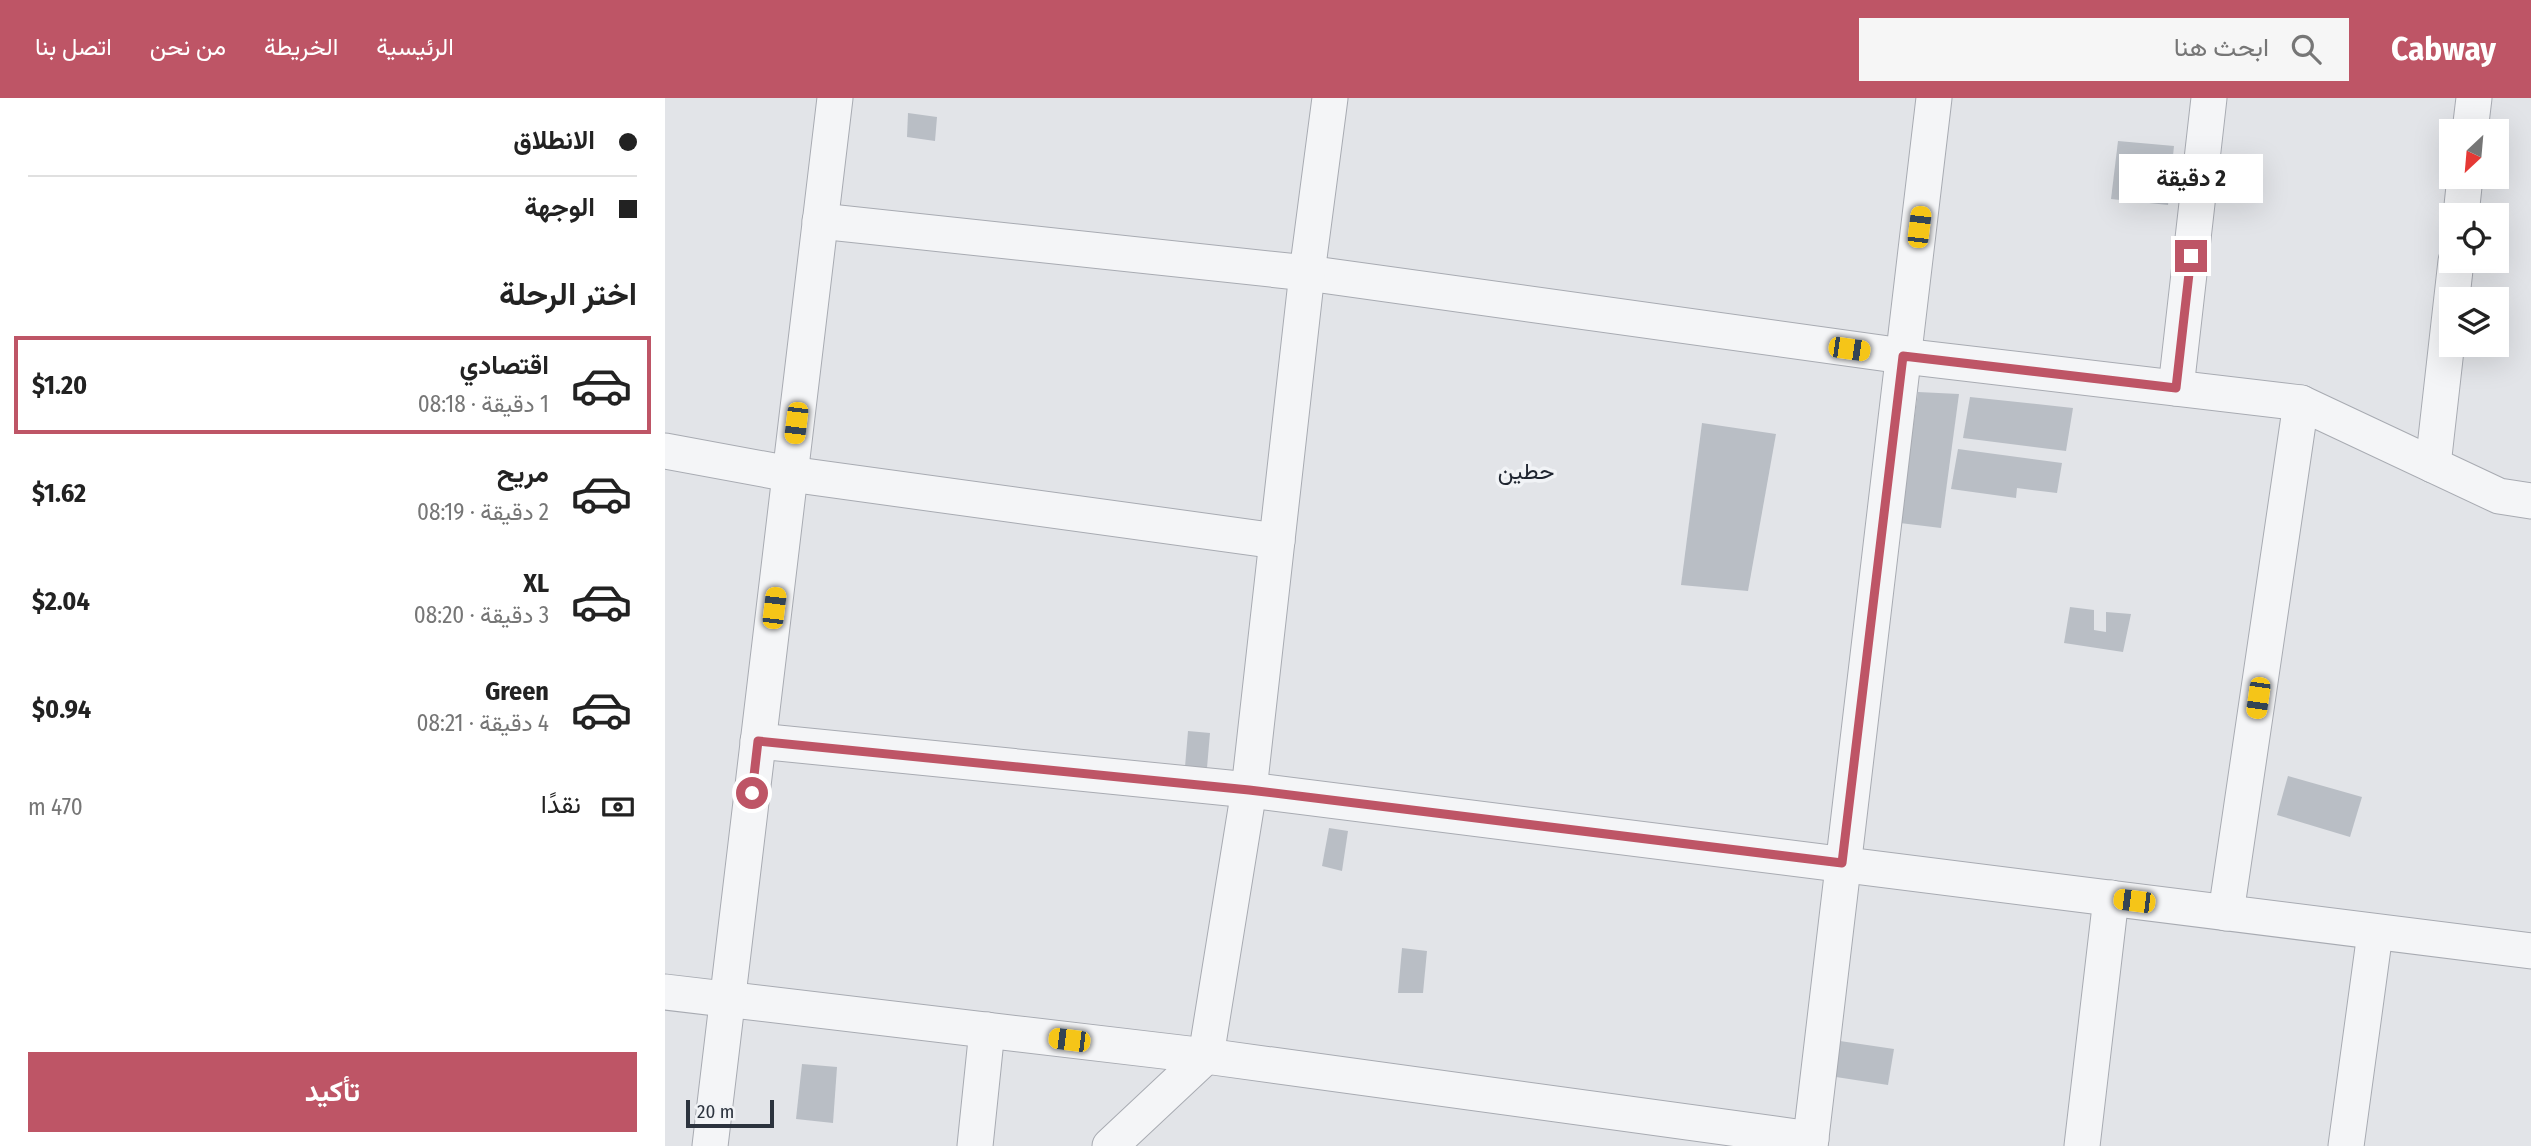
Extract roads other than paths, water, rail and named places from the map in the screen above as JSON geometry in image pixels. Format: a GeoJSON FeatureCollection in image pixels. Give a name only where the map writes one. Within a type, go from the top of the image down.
{"type":"FeatureCollection","features":[{"type":"Feature","properties":{"kind":"street"},"geometry":{"type":"LineString","coordinates":[[710,1146],[835,98]]}},
{"type":"Feature","properties":{"kind":"street"},"geometry":{"type":"LineString","coordinates":[[1110,1146],[1206,1056],[1249,790],[1307,274],[1330,98]]}},
{"type":"Feature","properties":{"kind":"street"},"geometry":{"type":"LineString","coordinates":[[665,992],[1206,1056],[1811,1143],[1934,98]]}},
{"type":"Feature","properties":{"kind":"street"},"geometry":{"type":"LineString","coordinates":[[2176,388],[2209,98]]}},
{"type":"Feature","properties":{"kind":"street"},"geometry":{"type":"LineString","coordinates":[[2471,119],[2474,98]]}},
{"type":"Feature","properties":{"kind":"street"},"geometry":{"type":"LineString","coordinates":[[820,221],[1307,274],[1903,356],[2301,403],[2499,496],[2531,501]]}},
{"type":"Feature","properties":{"kind":"street"},"geometry":{"type":"LineString","coordinates":[[2433,465],[2455,273]]}},
{"type":"Feature","properties":{"kind":"street"},"geometry":{"type":"LineString","coordinates":[[2226,913],[2301,403]]}},
{"type":"Feature","properties":{"kind":"street"},"geometry":{"type":"LineString","coordinates":[[665,451],[790,474],[1277,541]]}},
{"type":"Feature","properties":{"kind":"street"},"geometry":{"type":"LineString","coordinates":[[758,741],[1249,790],[2531,951]]}},
{"type":"Feature","properties":{"kind":"street"},"geometry":{"type":"LineString","coordinates":[[2082,1146],[2111,898]]}},
{"type":"Feature","properties":{"kind":"street"},"geometry":{"type":"LineString","coordinates":[[2346,1146],[2375,933]]}},
{"type":"Feature","properties":{"kind":"street"},"geometry":{"type":"LineString","coordinates":[[975,1146],[986,1030]]}},
{"type":"Feature","properties":{"kind":"district","name":"حطين"},"geometry":{"type":"Point","coordinates":[1526,471]}}]}
